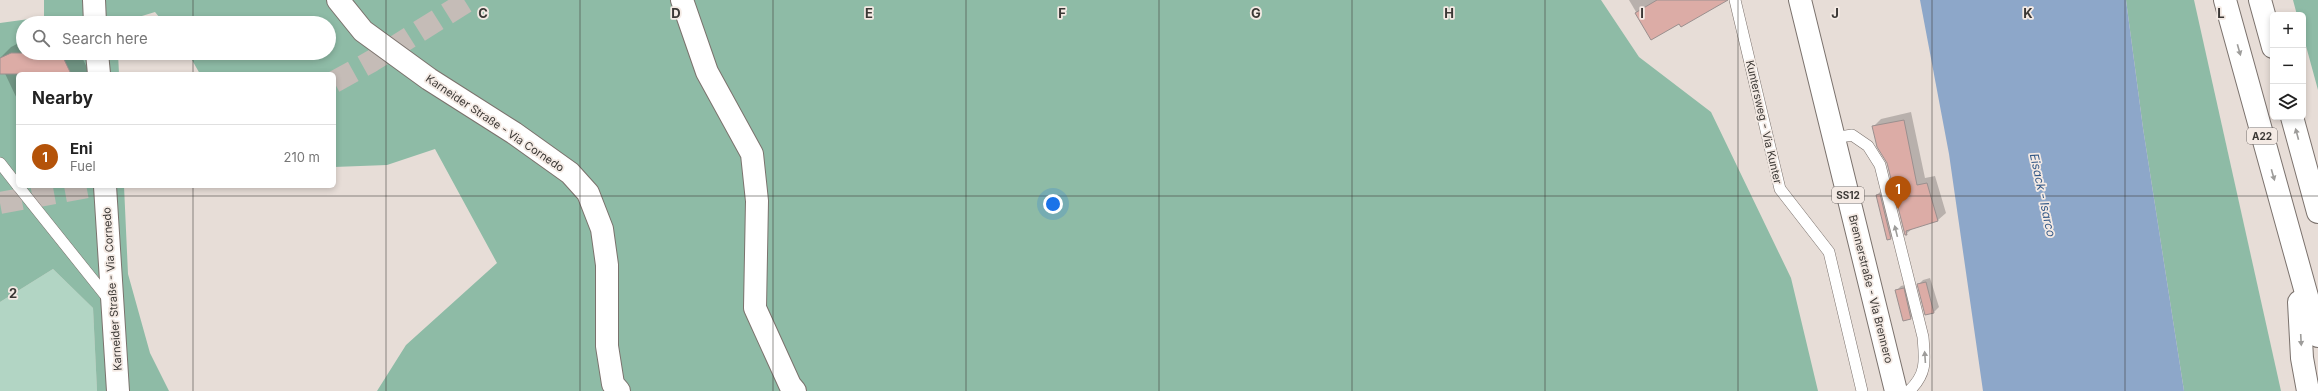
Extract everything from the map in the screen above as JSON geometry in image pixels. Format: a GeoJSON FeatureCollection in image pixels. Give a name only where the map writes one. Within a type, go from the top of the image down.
{"type":"FeatureCollection","features":[{"type":"Feature","properties":{"kind":"main road"},"geometry":{"type":"LineString","coordinates":[[94,0],[95,16]]}},
{"type":"Feature","properties":{"kind":"main road","name":"Karneider Straße - Via Cornedo"},"geometry":{"type":"LineString","coordinates":[[338,0],[363,31],[429,79],[514,133],[570,173],[588,193],[602,229],[607,265],[607,346],[614,384],[619,391]]}},
{"type":"Feature","properties":{"kind":"main road"},"geometry":{"type":"LineString","coordinates":[[682,0],[707,72],[752,154],[757,201],[755,308],[790,385],[795,391]]}},
{"type":"Feature","properties":{"kind":"main road","name":"Brennerstraße - Via Brennero"},"geometry":{"type":"LineString","coordinates":[[1800,0],[1896,391]]}},
{"type":"Feature","properties":{"kind":"main road"},"geometry":{"type":"LineString","coordinates":[[2260,0],[2270,36]]}},
{"type":"Feature","properties":{"kind":"main road","name":"A22"},"geometry":{"type":"LineString","coordinates":[[2226,6],[2318,336]]}},
{"type":"Feature","properties":{"kind":"main road"},"geometry":{"type":"LineString","coordinates":[[98,60],[99,72]]}},
{"type":"Feature","properties":{"kind":"main road"},"geometry":{"type":"LineString","coordinates":[[2293,120],[2318,212]]}},
{"type":"Feature","properties":{"kind":"main road","name":"Karneider Straße - Via Cornedo"},"geometry":{"type":"LineString","coordinates":[[105,188],[118,391]]}},
{"type":"Feature","properties":{"kind":"main road"},"geometry":{"type":"LineString","coordinates":[[2297,259],[2302,358],[2308,391]]}},
{"type":"Feature","properties":{"kind":"lane","name":"Kuntersweg - Via Kunter"},"geometry":{"type":"LineString","coordinates":[[1735,0],[1780,189],[1829,252],[1862,391]]}},
{"type":"Feature","properties":{"kind":"lane"},"geometry":{"type":"LineString","coordinates":[[1834,138],[1852,135],[1868,146],[1880,165],[1923,337],[1925,364],[1919,382],[1909,391]]}},
{"type":"Feature","properties":{"kind":"lane"},"geometry":{"type":"LineString","coordinates":[[0,163],[16,183]]}},
{"type":"Feature","properties":{"kind":"lane"},"geometry":{"type":"LineString","coordinates":[[20,188],[112,303]]}},
{"type":"Feature","properties":{"kind":"green space"},"geometry":{"type":"Polygon","coordinates":[[[44,0],[1601,0],[1639,57],[1711,112],[1791,278],[1818,391],[377,391],[406,345],[497,263],[435,149],[387,165],[336,167],[336,72],[199,72],[192,60],[336,60],[336,16],[158,16],[155,12],[142,16],[44,16],[44,0]]]}},
{"type":"Feature","properties":{"kind":"green space"},"geometry":{"type":"Polygon","coordinates":[[[2126,0],[2194,0],[2281,391],[2184,391],[2143,128],[2126,0]]]}},
{"type":"Feature","properties":{"kind":"green space"},"geometry":{"type":"Polygon","coordinates":[[[2293,0],[2318,0],[2318,90],[2306,46],[2306,12],[2296,12],[2293,0]]]}},
{"type":"Feature","properties":{"kind":"green space"},"geometry":{"type":"Polygon","coordinates":[[[16,21],[16,60],[118,60],[119,72],[16,72],[16,188],[124,188],[128,274],[150,353],[169,391],[97,391],[93,308],[53,269],[0,302],[0,23],[16,21]]]}},
{"type":"Feature","properties":{"kind":"green space"},"geometry":{"type":"Polygon","coordinates":[[[53,269],[93,308],[97,391],[0,391],[0,302],[53,269]]]}},
{"type":"Feature","properties":{"kind":"water","name":"Eisack - Isarco"},"geometry":{"type":"Polygon","coordinates":[[[1920,0],[2126,0],[2143,128],[2184,391],[1983,391],[1949,154],[1920,0]]]}},
{"type":"Feature","properties":{"kind":"building"},"geometry":{"type":"Polygon","coordinates":[[[1657,0],[1728,0],[1681,27],[1679,24],[1651,40],[1635,13],[1657,0]]]}},
{"type":"Feature","properties":{"kind":"building"},"geometry":{"type":"Polygon","coordinates":[[[11,53],[16,53],[16,60],[64,60],[70,72],[16,72],[16,74],[0,74],[0,58],[11,53]]]}},
{"type":"Feature","properties":{"kind":"building"},"geometry":{"type":"Polygon","coordinates":[[[1904,120],[1917,185],[1927,183],[1938,221],[1906,231],[1907,235],[1905,235],[1887,163],[1877,147],[1872,126],[1904,120]]]}},
{"type":"Feature","properties":{"kind":"building"},"geometry":{"type":"Polygon","coordinates":[[[1880,194],[1891,239],[1887,240],[1876,195],[1880,194]]]}},
{"type":"Feature","properties":{"kind":"building"},"geometry":{"type":"Polygon","coordinates":[[[1926,282],[1934,313],[1925,315],[1917,284],[1926,282]]]}},
{"type":"Feature","properties":{"kind":"building"},"geometry":{"type":"Polygon","coordinates":[[[1904,288],[1911,319],[1903,321],[1895,290],[1904,288]]]}},
{"type":"Feature","properties":{"kind":"tunnel"},"geometry":{"type":"LineString","coordinates":[[336,81],[372,61],[469,0]]}},
{"type":"Feature","properties":{"kind":"tunnel"},"geometry":{"type":"LineString","coordinates":[[0,203],[82,188]]}},
{"type":"Feature","properties":{"kind":"place","name":"Eni"},"geometry":{"type":"Point","coordinates":[1898,209]}}]}
